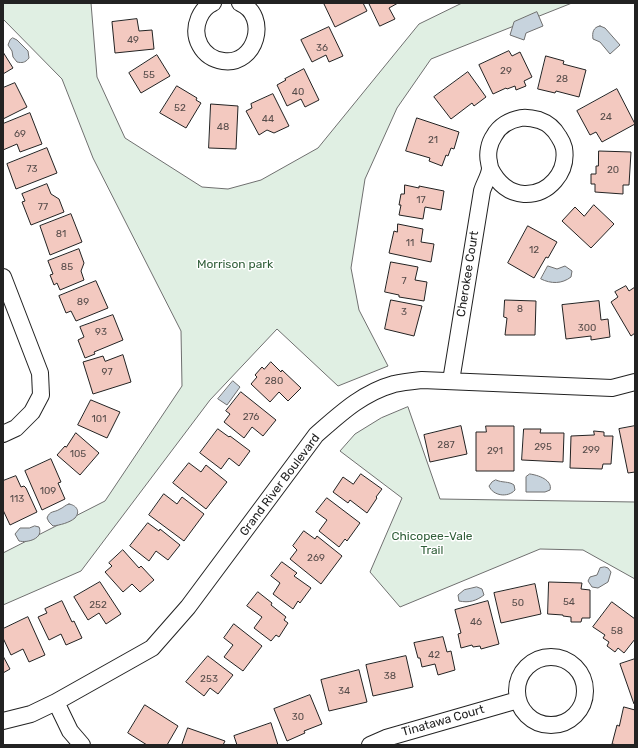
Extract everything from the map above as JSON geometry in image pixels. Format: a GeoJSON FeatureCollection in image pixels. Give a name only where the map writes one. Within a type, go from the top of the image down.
{"type":"FeatureCollection","features":[{"type":"Feature","properties":{"kind":"street"},"geometry":{"type":"LineString","coordinates":[[213,3],[202,11],[196,25],[196,36],[203,50],[211,58],[224,61],[234,60],[244,56],[254,43],[257,33],[256,22],[250,11],[242,3]]}},
{"type":"Feature","properties":{"kind":"street","name":"Cherokee Court"},"geometry":{"type":"LineString","coordinates":[[451,380],[482,191],[490,168],[488,161],[489,148],[494,136],[502,126],[514,119],[527,117],[545,122],[555,130],[564,146],[565,160],[558,178],[548,188],[537,193],[523,194],[506,189],[496,180],[490,168]]}},
{"type":"Feature","properties":{"kind":"street"},"geometry":{"type":"LineString","coordinates":[[3,276],[40,373],[41,395],[32,412],[16,428],[3,434]]}},
{"type":"Feature","properties":{"kind":"street","name":"Grand River Boulevard"},"geometry":{"type":"LineString","coordinates":[[3,721],[31,714],[56,702],[152,648],[188,607],[316,435],[338,415],[361,398],[378,389],[395,384],[422,380],[451,380],[612,388],[635,382]]}},
{"type":"Feature","properties":{"kind":"street"},"geometry":{"type":"LineString","coordinates":[[551,656],[563,658],[573,665],[581,674],[585,686],[584,698],[576,713],[567,721],[558,724],[546,725],[535,721],[523,711],[518,700],[516,692],[518,681],[523,670],[539,658],[551,656]]}},
{"type":"Feature","properties":{"kind":"street","name":"Tinatawa Court"},"geometry":{"type":"LineString","coordinates":[[370,745],[386,738],[518,700]]}},
{"type":"Feature","properties":{"kind":"street"},"geometry":{"type":"LineString","coordinates":[[56,702],[70,731],[82,745]]}},
{"type":"Feature","properties":{"kind":"green space","name":"Morrison park"},"geometry":{"type":"Polygon","coordinates":[[[3,3],[91,3],[97,77],[125,138],[202,187],[228,189],[261,180],[318,148],[419,24],[462,3],[572,3],[431,59],[397,108],[365,179],[351,268],[359,310],[388,366],[338,386],[277,329],[210,400],[81,571],[3,605],[3,553],[105,501],[182,386],[181,331],[93,158],[62,79],[3,19],[3,3]]]}},
{"type":"Feature","properties":{"kind":"green space","name":"Chicopee-Vale Trail"},"geometry":{"type":"Polygon","coordinates":[[[408,407],[440,499],[635,502],[635,579],[583,550],[540,549],[400,607],[370,572],[402,498],[340,451],[355,434],[381,418],[408,407]]]}},
{"type":"Feature","properties":{"kind":"shaded area"},"geometry":{"type":"Polygon","coordinates":[[[537,12],[543,26],[526,33],[524,40],[510,35],[514,22],[537,12]]]}},
{"type":"Feature","properties":{"kind":"shaded area"},"geometry":{"type":"Polygon","coordinates":[[[600,26],[605,28],[620,45],[610,54],[600,42],[593,39],[594,31],[600,26]]]}},
{"type":"Feature","properties":{"kind":"shaded area"},"geometry":{"type":"Polygon","coordinates":[[[13,38],[28,51],[29,58],[25,62],[17,62],[13,57],[12,51],[8,45],[10,40],[13,38]]]}},
{"type":"Feature","properties":{"kind":"shaded area"},"geometry":{"type":"Polygon","coordinates":[[[548,266],[557,269],[565,266],[572,271],[571,277],[564,281],[556,282],[549,282],[541,279],[548,266]]]}},
{"type":"Feature","properties":{"kind":"shaded area"},"geometry":{"type":"Polygon","coordinates":[[[233,381],[240,387],[227,405],[218,399],[233,381]]]}},
{"type":"Feature","properties":{"kind":"shaded area"},"geometry":{"type":"Polygon","coordinates":[[[530,474],[541,477],[547,481],[550,486],[550,490],[545,492],[526,492],[526,477],[530,474]]]}},
{"type":"Feature","properties":{"kind":"shaded area"},"geometry":{"type":"Polygon","coordinates":[[[496,480],[508,482],[514,485],[515,490],[512,493],[505,495],[497,494],[489,486],[496,480]]]}},
{"type":"Feature","properties":{"kind":"shaded area"},"geometry":{"type":"Polygon","coordinates":[[[69,504],[74,506],[78,511],[75,518],[53,526],[47,518],[48,515],[69,504]]]}},
{"type":"Feature","properties":{"kind":"shaded area"},"geometry":{"type":"Polygon","coordinates":[[[35,526],[39,527],[40,531],[37,537],[30,541],[19,541],[15,534],[20,528],[35,526]]]}},
{"type":"Feature","properties":{"kind":"shaded area"},"geometry":{"type":"Polygon","coordinates":[[[605,567],[611,572],[608,582],[598,588],[592,587],[588,581],[590,577],[597,575],[600,568],[605,567]]]}},
{"type":"Feature","properties":{"kind":"shaded area"},"geometry":{"type":"Polygon","coordinates":[[[477,587],[482,589],[484,595],[472,601],[459,601],[458,595],[464,590],[477,587]]]}},
{"type":"Feature","properties":{"kind":"building"},"geometry":{"type":"Polygon","coordinates":[[[363,3],[367,11],[335,27],[324,4],[363,3]]]}},
{"type":"Feature","properties":{"kind":"building"},"geometry":{"type":"Polygon","coordinates":[[[369,3],[398,3],[389,8],[395,19],[380,26],[369,3]]]}},
{"type":"Feature","properties":{"kind":"building"},"geometry":{"type":"Polygon","coordinates":[[[137,19],[139,31],[152,30],[154,49],[115,53],[112,22],[137,19]]]}},
{"type":"Feature","properties":{"kind":"building"},"geometry":{"type":"Polygon","coordinates":[[[329,27],[343,56],[329,62],[326,55],[312,62],[301,40],[329,27]]]}},
{"type":"Feature","properties":{"kind":"building"},"geometry":{"type":"Polygon","coordinates":[[[509,51],[512,56],[520,52],[532,77],[524,81],[526,86],[516,90],[515,86],[506,88],[493,94],[479,65],[509,51]]]}},
{"type":"Feature","properties":{"kind":"building"},"geometry":{"type":"Polygon","coordinates":[[[3,52],[13,68],[3,74],[3,52]]]}},
{"type":"Feature","properties":{"kind":"building"},"geometry":{"type":"Polygon","coordinates":[[[157,55],[170,76],[141,93],[129,73],[157,55]]]}},
{"type":"Feature","properties":{"kind":"building"},"geometry":{"type":"Polygon","coordinates":[[[546,56],[564,61],[563,64],[586,70],[579,97],[556,91],[555,93],[538,89],[546,56]]]}},
{"type":"Feature","properties":{"kind":"building"},"geometry":{"type":"Polygon","coordinates":[[[304,69],[319,100],[305,107],[301,99],[287,106],[277,85],[304,69]]]}},
{"type":"Feature","properties":{"kind":"building"},"geometry":{"type":"Polygon","coordinates":[[[468,72],[486,97],[474,106],[472,103],[451,119],[434,97],[468,72]]]}},
{"type":"Feature","properties":{"kind":"building"},"geometry":{"type":"Polygon","coordinates":[[[15,83],[27,107],[3,119],[3,88],[15,83]]]}},
{"type":"Feature","properties":{"kind":"building"},"geometry":{"type":"Polygon","coordinates":[[[177,86],[197,98],[196,100],[201,103],[186,128],[160,113],[177,86]]]}},
{"type":"Feature","properties":{"kind":"building"},"geometry":{"type":"Polygon","coordinates":[[[617,89],[635,124],[602,142],[596,132],[590,135],[577,111],[617,89]]]}},
{"type":"Feature","properties":{"kind":"building"},"geometry":{"type":"Polygon","coordinates":[[[273,94],[289,126],[274,133],[267,130],[259,135],[246,111],[252,108],[251,104],[273,94]]]}},
{"type":"Feature","properties":{"kind":"building"},"geometry":{"type":"Polygon","coordinates":[[[211,104],[238,106],[236,149],[209,148],[211,104]]]}},
{"type":"Feature","properties":{"kind":"building"},"geometry":{"type":"Polygon","coordinates":[[[30,113],[42,144],[20,152],[17,144],[3,150],[3,124],[30,113]]]}},
{"type":"Feature","properties":{"kind":"building"},"geometry":{"type":"Polygon","coordinates":[[[417,118],[459,132],[454,149],[451,148],[448,156],[446,155],[442,166],[429,161],[430,158],[406,151],[417,118]]]}},
{"type":"Feature","properties":{"kind":"building"},"geometry":{"type":"Polygon","coordinates":[[[47,148],[57,173],[16,189],[7,164],[47,148]]]}},
{"type":"Feature","properties":{"kind":"building"},"geometry":{"type":"Polygon","coordinates":[[[599,151],[631,152],[629,185],[623,185],[623,194],[595,192],[595,184],[591,184],[591,174],[596,174],[599,151]]]}},
{"type":"Feature","properties":{"kind":"building"},"geometry":{"type":"Polygon","coordinates":[[[47,184],[51,194],[59,199],[64,212],[31,225],[22,202],[25,201],[22,194],[47,184]]]}},
{"type":"Feature","properties":{"kind":"building"},"geometry":{"type":"Polygon","coordinates":[[[405,185],[444,191],[441,210],[425,207],[423,219],[399,215],[401,194],[404,194],[405,185]]]}},
{"type":"Feature","properties":{"kind":"building"},"geometry":{"type":"Polygon","coordinates":[[[594,205],[614,224],[591,248],[562,221],[575,207],[584,216],[594,205]]]}},
{"type":"Feature","properties":{"kind":"building"},"geometry":{"type":"Polygon","coordinates":[[[71,214],[82,242],[50,255],[40,226],[71,214]]]}},
{"type":"Feature","properties":{"kind":"building"},"geometry":{"type":"Polygon","coordinates":[[[398,224],[423,229],[421,242],[434,244],[431,262],[389,253],[394,231],[397,232],[398,224]]]}},
{"type":"Feature","properties":{"kind":"building"},"geometry":{"type":"Polygon","coordinates":[[[528,226],[557,242],[534,278],[508,263],[528,226]]]}},
{"type":"Feature","properties":{"kind":"building"},"geometry":{"type":"Polygon","coordinates":[[[79,249],[84,263],[81,271],[84,280],[60,290],[57,283],[54,285],[50,275],[53,274],[48,261],[79,249]]]}},
{"type":"Feature","properties":{"kind":"building"},"geometry":{"type":"Polygon","coordinates":[[[391,262],[418,267],[415,280],[427,282],[424,301],[399,297],[399,295],[385,292],[391,262]]]}},
{"type":"Feature","properties":{"kind":"building"},"geometry":{"type":"Polygon","coordinates":[[[96,281],[108,308],[76,321],[71,311],[66,313],[59,296],[96,281]]]}},
{"type":"Feature","properties":{"kind":"building"},"geometry":{"type":"Polygon","coordinates":[[[626,286],[629,291],[635,287],[635,333],[631,336],[611,302],[618,297],[615,292],[626,286]]]}},
{"type":"Feature","properties":{"kind":"building"},"geometry":{"type":"Polygon","coordinates":[[[391,300],[422,306],[414,336],[385,329],[391,300]]]}},
{"type":"Feature","properties":{"kind":"building"},"geometry":{"type":"Polygon","coordinates":[[[505,300],[536,301],[535,335],[505,335],[507,318],[504,317],[505,300]]]}},
{"type":"Feature","properties":{"kind":"building"},"geometry":{"type":"Polygon","coordinates":[[[599,301],[601,320],[608,319],[610,337],[591,340],[591,336],[566,339],[562,305],[599,301]]]}},
{"type":"Feature","properties":{"kind":"building"},"geometry":{"type":"Polygon","coordinates":[[[113,315],[123,340],[94,352],[95,354],[85,358],[78,340],[84,337],[80,327],[113,315]]]}},
{"type":"Feature","properties":{"kind":"building"},"geometry":{"type":"Polygon","coordinates":[[[123,355],[131,382],[93,394],[83,362],[103,356],[105,361],[123,355]]]}},
{"type":"Feature","properties":{"kind":"building"},"geometry":{"type":"Polygon","coordinates":[[[271,362],[301,388],[288,401],[279,392],[270,402],[251,384],[257,377],[255,375],[262,367],[264,369],[271,362]]]}},
{"type":"Feature","properties":{"kind":"building"},"geometry":{"type":"Polygon","coordinates":[[[241,392],[276,420],[263,436],[252,427],[244,438],[224,422],[230,414],[226,411],[241,392]]]}},
{"type":"Feature","properties":{"kind":"building"},"geometry":{"type":"Polygon","coordinates":[[[91,400],[120,412],[107,438],[78,425],[91,400]]]}},
{"type":"Feature","properties":{"kind":"building"},"geometry":{"type":"Polygon","coordinates":[[[461,426],[467,454],[430,462],[424,435],[461,426]]]}},
{"type":"Feature","properties":{"kind":"building"},"geometry":{"type":"Polygon","coordinates":[[[486,426],[514,426],[514,471],[476,471],[476,432],[486,432],[486,426]]]}},
{"type":"Feature","properties":{"kind":"building"},"geometry":{"type":"Polygon","coordinates":[[[635,426],[635,472],[628,473],[619,429],[635,426]]]}},
{"type":"Feature","properties":{"kind":"building"},"geometry":{"type":"Polygon","coordinates":[[[218,429],[250,451],[239,466],[229,458],[221,469],[200,453],[218,429]]]}},
{"type":"Feature","properties":{"kind":"building"},"geometry":{"type":"Polygon","coordinates":[[[524,429],[541,429],[540,433],[564,433],[563,462],[522,460],[524,429]]]}},
{"type":"Feature","properties":{"kind":"building"},"geometry":{"type":"Polygon","coordinates":[[[594,431],[604,432],[604,436],[613,436],[611,464],[603,464],[602,469],[570,468],[571,436],[594,435],[594,431]]]}},
{"type":"Feature","properties":{"kind":"building"},"geometry":{"type":"Polygon","coordinates":[[[76,433],[99,453],[80,475],[57,455],[65,446],[66,447],[76,433]]]}},
{"type":"Feature","properties":{"kind":"building"},"geometry":{"type":"Polygon","coordinates":[[[51,459],[61,482],[58,483],[65,499],[42,510],[25,471],[51,459]]]}},
{"type":"Feature","properties":{"kind":"building"},"geometry":{"type":"Polygon","coordinates":[[[189,463],[201,472],[206,465],[227,482],[206,509],[173,483],[189,463]]]}},
{"type":"Feature","properties":{"kind":"building"},"geometry":{"type":"Polygon","coordinates":[[[361,474],[382,489],[367,513],[350,500],[348,503],[333,492],[343,477],[353,484],[361,474]]]}},
{"type":"Feature","properties":{"kind":"building"},"geometry":{"type":"Polygon","coordinates":[[[16,476],[21,487],[24,486],[26,488],[37,512],[10,525],[3,510],[3,481],[16,476]]]}},
{"type":"Feature","properties":{"kind":"building"},"geometry":{"type":"Polygon","coordinates":[[[164,494],[177,504],[182,497],[204,514],[184,541],[149,515],[164,494]]]}},
{"type":"Feature","properties":{"kind":"building"},"geometry":{"type":"Polygon","coordinates":[[[327,498],[360,523],[347,541],[345,539],[339,547],[319,531],[327,520],[316,512],[327,498]]]}},
{"type":"Feature","properties":{"kind":"building"},"geometry":{"type":"Polygon","coordinates":[[[148,523],[159,531],[160,529],[180,545],[168,560],[156,551],[149,561],[130,546],[148,523]]]}},
{"type":"Feature","properties":{"kind":"building"},"geometry":{"type":"Polygon","coordinates":[[[304,531],[315,539],[317,536],[342,556],[321,584],[290,559],[297,550],[293,546],[304,531]]]}},
{"type":"Feature","properties":{"kind":"building"},"geometry":{"type":"Polygon","coordinates":[[[123,550],[139,568],[141,566],[154,580],[140,592],[132,584],[123,592],[105,572],[112,566],[109,563],[123,550]]]}},
{"type":"Feature","properties":{"kind":"building"},"geometry":{"type":"Polygon","coordinates":[[[282,562],[297,573],[294,576],[311,588],[300,603],[298,601],[293,609],[273,594],[280,583],[271,576],[282,562]]]}},
{"type":"Feature","properties":{"kind":"building"},"geometry":{"type":"Polygon","coordinates":[[[100,582],[121,614],[106,624],[99,613],[88,620],[74,597],[100,582]]]}},
{"type":"Feature","properties":{"kind":"building"},"geometry":{"type":"Polygon","coordinates":[[[549,582],[582,583],[581,589],[590,590],[590,618],[582,618],[581,622],[571,622],[571,617],[548,614],[549,582]]]}},
{"type":"Feature","properties":{"kind":"building"},"geometry":{"type":"Polygon","coordinates":[[[535,584],[541,614],[501,623],[494,593],[535,584]]]}},
{"type":"Feature","properties":{"kind":"building"},"geometry":{"type":"Polygon","coordinates":[[[258,592],[286,617],[284,620],[288,623],[279,637],[276,635],[271,641],[254,628],[262,617],[247,606],[258,592]]]}},
{"type":"Feature","properties":{"kind":"building"},"geometry":{"type":"Polygon","coordinates":[[[62,601],[82,638],[66,645],[61,634],[49,640],[38,617],[47,613],[45,609],[62,601]]]}},
{"type":"Feature","properties":{"kind":"building"},"geometry":{"type":"Polygon","coordinates":[[[488,601],[499,644],[481,649],[480,646],[473,647],[472,645],[461,648],[458,634],[461,633],[455,610],[488,601]]]}},
{"type":"Feature","properties":{"kind":"building"},"geometry":{"type":"Polygon","coordinates":[[[612,602],[635,619],[635,639],[624,653],[618,648],[615,652],[607,646],[609,642],[603,638],[605,635],[593,627],[612,602]]]}},
{"type":"Feature","properties":{"kind":"building"},"geometry":{"type":"Polygon","coordinates":[[[28,617],[45,655],[29,662],[23,649],[11,655],[3,638],[3,629],[28,617]]]}},
{"type":"Feature","properties":{"kind":"building"},"geometry":{"type":"Polygon","coordinates":[[[234,624],[262,646],[243,671],[224,657],[233,645],[224,638],[234,624]]]}},
{"type":"Feature","properties":{"kind":"building"},"geometry":{"type":"Polygon","coordinates":[[[443,637],[447,652],[451,651],[455,670],[438,675],[435,664],[422,667],[414,643],[443,637]]]}},
{"type":"Feature","properties":{"kind":"building"},"geometry":{"type":"Polygon","coordinates":[[[3,656],[10,669],[3,673],[3,656]]]}},
{"type":"Feature","properties":{"kind":"building"},"geometry":{"type":"Polygon","coordinates":[[[208,656],[233,675],[218,694],[210,688],[204,696],[186,682],[208,656]]]}},
{"type":"Feature","properties":{"kind":"building"},"geometry":{"type":"Polygon","coordinates":[[[406,656],[413,687],[373,696],[366,665],[406,656]]]}},
{"type":"Feature","properties":{"kind":"building"},"geometry":{"type":"Polygon","coordinates":[[[635,659],[635,703],[634,704],[620,664],[635,659]]]}},
{"type":"Feature","properties":{"kind":"building"},"geometry":{"type":"Polygon","coordinates":[[[359,670],[367,702],[329,711],[321,680],[359,670]]]}},
{"type":"Feature","properties":{"kind":"building"},"geometry":{"type":"Polygon","coordinates":[[[310,695],[322,724],[304,731],[305,733],[287,741],[274,709],[310,695]]]}},
{"type":"Feature","properties":{"kind":"building"},"geometry":{"type":"Polygon","coordinates":[[[145,705],[178,726],[167,745],[147,745],[128,733],[145,705]]]}},
{"type":"Feature","properties":{"kind":"building"},"geometry":{"type":"Polygon","coordinates":[[[624,707],[635,710],[635,745],[612,744],[624,707]]]}},
{"type":"Feature","properties":{"kind":"building"},"geometry":{"type":"Polygon","coordinates":[[[271,723],[278,745],[237,745],[234,736],[271,723]]]}},
{"type":"Feature","properties":{"kind":"building"},"geometry":{"type":"Polygon","coordinates":[[[188,728],[225,741],[223,745],[182,745],[188,728]]]}}]}
